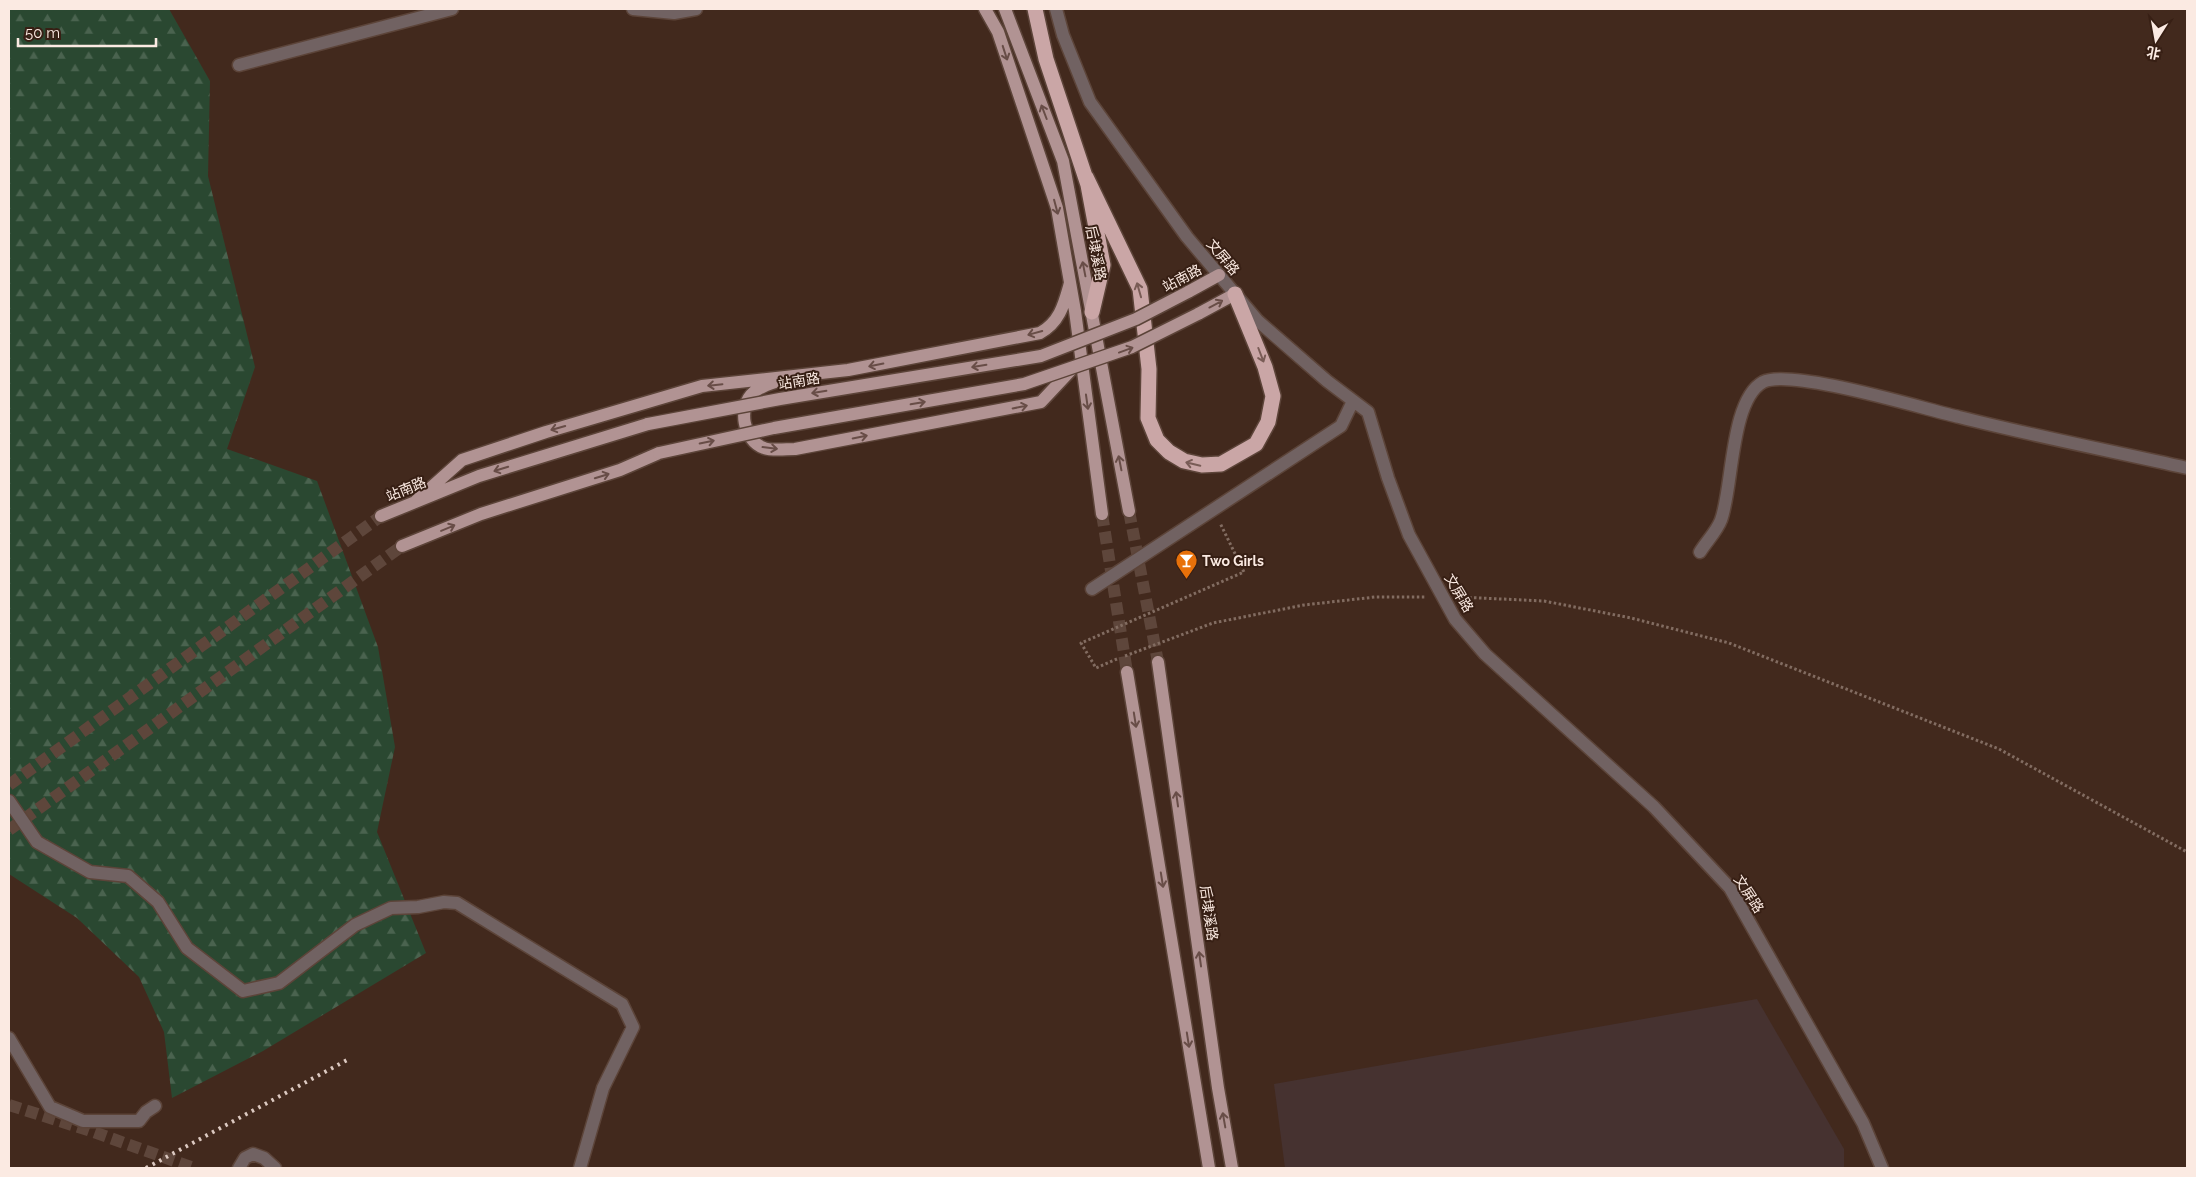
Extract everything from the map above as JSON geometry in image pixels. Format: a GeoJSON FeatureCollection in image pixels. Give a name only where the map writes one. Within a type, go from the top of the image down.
{"type":"FeatureCollection","features":[{"type":"Feature","properties":{"kind":"highway"},"geometry":{"type":"LineString","coordinates":[[1035,9],[1046,59],[1086,178],[1140,289],[1149,369],[1148,418],[1157,440],[1169,452],[1184,461],[1202,466],[1221,464],[1256,444],[1268,422],[1273,396],[1266,367],[1235,294]]}},
{"type":"Feature","properties":{"kind":"highway"},"geometry":{"type":"LineString","coordinates":[[1086,178],[1103,265],[1092,312]]}},
{"type":"Feature","properties":{"kind":"main road"},"geometry":{"type":"LineString","coordinates":[[985,9],[998,32],[1057,208],[1070,283],[1102,514]]}},
{"type":"Feature","properties":{"kind":"main road","name":"后埭溪路"},"geometry":{"type":"LineString","coordinates":[[1005,9],[1063,161],[1130,511]]}},
{"type":"Feature","properties":{"kind":"main road","name":"站南路"},"geometry":{"type":"LineString","coordinates":[[381,516],[479,476],[648,424],[780,399],[1041,356],[1136,319],[1218,275]]}},
{"type":"Feature","properties":{"kind":"main road"},"geometry":{"type":"LineString","coordinates":[[416,501],[462,460],[546,432],[702,386],[848,370],[1040,333],[1052,326],[1064,306],[1070,283]]}},
{"type":"Feature","properties":{"kind":"main road"},"geometry":{"type":"LineString","coordinates":[[402,546],[481,514],[620,470],[659,453],[774,428],[1024,384],[1132,347],[1235,294]]}},
{"type":"Feature","properties":{"kind":"main road"},"geometry":{"type":"LineString","coordinates":[[797,376],[754,392],[747,400],[744,414],[746,429],[755,443],[765,449],[795,449],[1042,402],[1072,368]]}},
{"type":"Feature","properties":{"kind":"main road","name":"后埭溪路"},"geometry":{"type":"LineString","coordinates":[[1158,662],[1217,1078],[1232,1168]]}},
{"type":"Feature","properties":{"kind":"main road"},"geometry":{"type":"LineString","coordinates":[[1127,672],[1209,1168]]}},
{"type":"Feature","properties":{"kind":"street"},"geometry":{"type":"LineString","coordinates":[[239,65],[452,9]]}},
{"type":"Feature","properties":{"kind":"street"},"geometry":{"type":"LineString","coordinates":[[633,9],[674,13],[696,9]]}},
{"type":"Feature","properties":{"kind":"street","name":"文屏路"},"geometry":{"type":"LineString","coordinates":[[1056,9],[1063,35],[1090,102],[1187,238],[1258,322],[1368,412],[1388,478],[1409,535],[1455,618],[1485,654],[1654,807],[1730,888],[1863,1123],[1882,1168]]}},
{"type":"Feature","properties":{"kind":"street"},"geometry":{"type":"LineString","coordinates":[[1700,552],[1721,521],[1736,433],[1747,399],[1763,382],[1782,379],[1847,388],[1958,417],[2187,468]]}},
{"type":"Feature","properties":{"kind":"street"},"geometry":{"type":"LineString","coordinates":[[1092,588],[1341,426],[1353,401]]}},
{"type":"Feature","properties":{"kind":"street"},"geometry":{"type":"LineString","coordinates":[[9,801],[38,842],[90,872],[128,876],[158,902],[187,948],[243,991],[280,983],[354,925],[391,908],[418,908],[444,902],[457,903],[622,1004],[633,1027],[603,1088],[580,1168]]}},
{"type":"Feature","properties":{"kind":"street"},"geometry":{"type":"LineString","coordinates":[[9,1038],[50,1107],[84,1121],[139,1121],[146,1112],[155,1106]]}},
{"type":"Feature","properties":{"kind":"street"},"geometry":{"type":"LineString","coordinates":[[239,1168],[245,1158],[253,1154],[264,1158],[275,1168]]}},
{"type":"Feature","properties":{"kind":"path"},"geometry":{"type":"LineString","coordinates":[[1213,509],[1244,572],[1082,643],[1096,668],[1213,623],[1304,605],[1375,597],[1473,596],[1544,600],[1631,618],[1729,643],[1999,749],[2187,852]]}},
{"type":"Feature","properties":{"kind":"shaded area"},"geometry":{"type":"Polygon","coordinates":[[[1757,999],[1844,1149],[1844,1168],[1285,1168],[1274,1084],[1757,999]]]}},
{"type":"Feature","properties":{"kind":"green space"},"geometry":{"type":"Polygon","coordinates":[[[9,9],[169,9],[210,81],[208,176],[255,367],[227,449],[317,481],[378,647],[395,747],[377,832],[426,953],[263,1051],[172,1098],[164,1032],[139,977],[77,918],[9,874],[9,9]]]}},
{"type":"Feature","properties":{"kind":"tunnel"},"geometry":{"type":"LineString","coordinates":[[1129,511],[1158,662]]}},
{"type":"Feature","properties":{"kind":"tunnel"},"geometry":{"type":"LineString","coordinates":[[1102,514],[1127,672]]}},
{"type":"Feature","properties":{"kind":"tunnel"},"geometry":{"type":"LineString","coordinates":[[9,785],[381,516]]}},
{"type":"Feature","properties":{"kind":"tunnel"},"geometry":{"type":"LineString","coordinates":[[9,830],[402,546]]}},
{"type":"Feature","properties":{"kind":"tunnel"},"geometry":{"type":"LineString","coordinates":[[9,1105],[88,1130],[194,1168]]}},
{"type":"Feature","properties":{"kind":"railway"},"geometry":{"type":"LineString","coordinates":[[146,1168],[349,1059]]}},
{"type":"Feature","properties":{"kind":"place","name":"Two Girls"},"geometry":{"type":"Point","coordinates":[1186,580]}}]}
